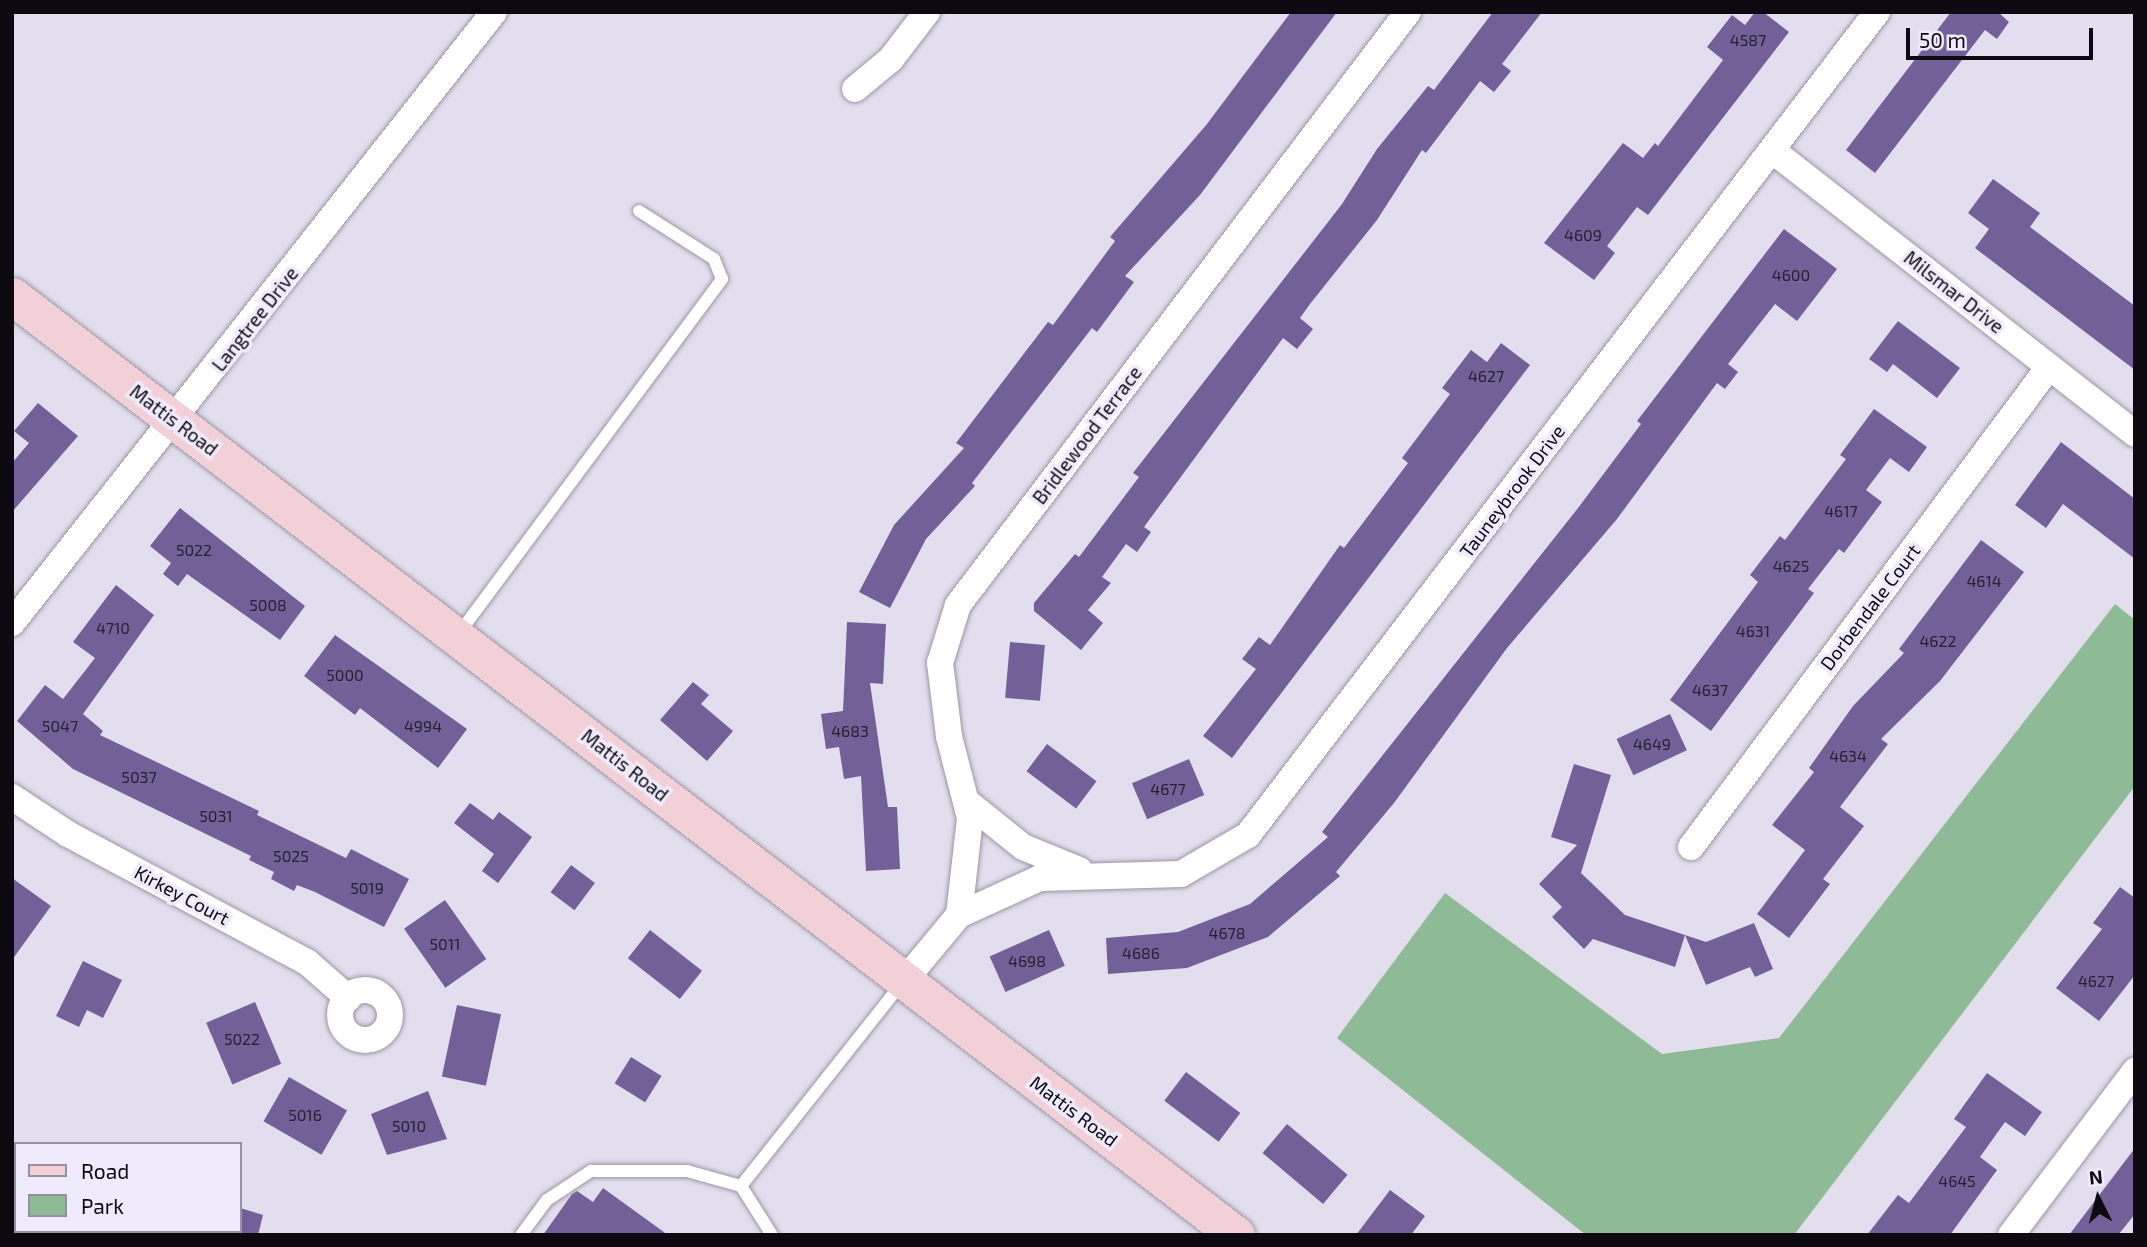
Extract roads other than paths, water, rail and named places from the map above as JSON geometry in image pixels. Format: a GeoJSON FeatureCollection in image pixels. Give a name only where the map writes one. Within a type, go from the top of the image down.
{"type":"FeatureCollection","features":[{"type":"Feature","properties":{"kind":"main road","name":"Mattis Road"},"geometry":{"type":"LineString","coordinates":[[12,296],[1236,1235]]}},
{"type":"Feature","properties":{"kind":"street","name":"Langtree Drive"},"geometry":{"type":"LineString","coordinates":[[12,623],[175,421],[494,12]]}},
{"type":"Feature","properties":{"kind":"street"},"geometry":{"type":"LineString","coordinates":[[855,89],[891,59],[927,12]]}},
{"type":"Feature","properties":{"kind":"street","name":"Bridlewood Terrace"},"geometry":{"type":"LineString","coordinates":[[959,915],[970,818],[949,736],[940,663],[958,605],[1408,12]]}},
{"type":"Feature","properties":{"kind":"street","name":"Tauneybrook Drive"},"geometry":{"type":"LineString","coordinates":[[904,981],[959,915],[1040,878],[1092,874],[1181,874],[1248,835],[1877,12]]}},
{"type":"Feature","properties":{"kind":"street","name":"Milsmar Drive"},"geometry":{"type":"LineString","coordinates":[[1773,151],[2135,434]]}},
{"type":"Feature","properties":{"kind":"street","name":"Dorbendale Court"},"geometry":{"type":"LineString","coordinates":[[1691,847],[2049,367]]}},
{"type":"Feature","properties":{"kind":"street","name":"Kirkey Court"},"geometry":{"type":"LineString","coordinates":[[12,797],[68,834],[307,962],[348,998]]}},
{"type":"Feature","properties":{"kind":"street","name":"Tauneybrook Drive"},"geometry":{"type":"LineString","coordinates":[[966,801],[1023,848],[1092,874]]}},
{"type":"Feature","properties":{"kind":"street"},"geometry":{"type":"LineString","coordinates":[[2011,1235],[2135,1071]]}},
{"type":"Feature","properties":{"kind":"lane"},"geometry":{"type":"LineString","coordinates":[[457,636],[722,279],[714,259],[639,211]]}},
{"type":"Feature","properties":{"kind":"lane"},"geometry":{"type":"LineString","coordinates":[[741,1186],[904,981]]}},
{"type":"Feature","properties":{"kind":"lane"},"geometry":{"type":"LineString","coordinates":[[521,1235],[547,1200],[591,1171],[687,1171],[741,1186],[772,1235]]}}]}
